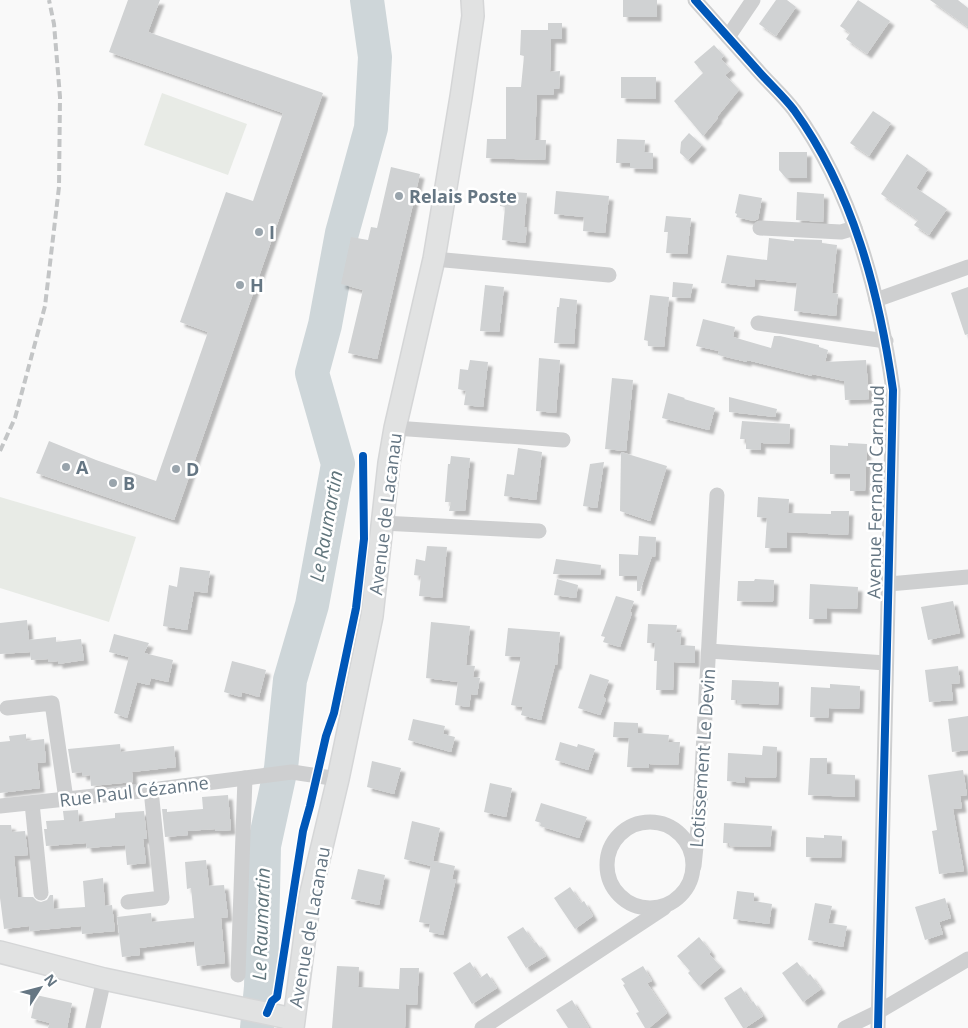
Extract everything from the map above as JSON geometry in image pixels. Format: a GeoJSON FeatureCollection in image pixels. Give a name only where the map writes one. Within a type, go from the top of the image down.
{"type":"FeatureCollection","features":[{"type":"Feature","properties":{"kind":"street","name":"Avenue de Lacanau"},"geometry":{"type":"LineString","coordinates":[[293,1023],[310,897],[338,778],[372,616],[389,463],[395,428],[434,259],[473,16],[472,0]]}},
{"type":"Feature","properties":{"kind":"street","name":"Avenue Fernand Carnaud"},"geometry":{"type":"LineString","coordinates":[[695,0],[794,110],[830,167],[855,228],[886,341],[893,390],[878,1028]]}},
{"type":"Feature","properties":{"kind":"street"},"geometry":{"type":"LineString","coordinates":[[728,37],[753,0]]}},
{"type":"Feature","properties":{"kind":"street"},"geometry":{"type":"LineString","coordinates":[[760,228],[841,232],[855,228]]}},
{"type":"Feature","properties":{"kind":"street"},"geometry":{"type":"LineString","coordinates":[[434,259],[609,275]]}},
{"type":"Feature","properties":{"kind":"street"},"geometry":{"type":"LineString","coordinates":[[876,300],[968,267]]}},
{"type":"Feature","properties":{"kind":"street"},"geometry":{"type":"LineString","coordinates":[[758,323],[886,341]]}},
{"type":"Feature","properties":{"kind":"street"},"geometry":{"type":"LineString","coordinates":[[395,428],[563,440]]}},
{"type":"Feature","properties":{"kind":"street","name":"Lotissement Le Devin"},"geometry":{"type":"LineString","coordinates":[[694,866],[700,808],[717,495]]}},
{"type":"Feature","properties":{"kind":"street"},"geometry":{"type":"LineString","coordinates":[[382,523],[539,531]]}},
{"type":"Feature","properties":{"kind":"street"},"geometry":{"type":"LineString","coordinates":[[889,584],[968,576]]}},
{"type":"Feature","properties":{"kind":"street","name":"Lotissement Le Devin"},"geometry":{"type":"LineString","coordinates":[[709,651],[886,663]]}},
{"type":"Feature","properties":{"kind":"street"},"geometry":{"type":"LineString","coordinates":[[8,708],[52,703],[66,799]]}},
{"type":"Feature","properties":{"kind":"street","name":"Rue Paul Cézanne"},"geometry":{"type":"LineString","coordinates":[[0,806],[151,790],[292,772],[338,778]]}},
{"type":"Feature","properties":{"kind":"street"},"geometry":{"type":"LineString","coordinates":[[238,975],[245,778]]}},
{"type":"Feature","properties":{"kind":"street"},"geometry":{"type":"LineString","coordinates":[[128,902],[162,898],[151,790]]}},
{"type":"Feature","properties":{"kind":"street"},"geometry":{"type":"LineString","coordinates":[[32,802],[41,893]]}},
{"type":"Feature","properties":{"kind":"street"},"geometry":{"type":"LineString","coordinates":[[482,1028],[504,1022],[678,899],[691,880],[694,866],[691,849],[683,836],[671,827],[658,822],[643,822],[628,827],[616,837],[610,846],[607,861],[608,876],[615,890],[625,900],[635,906],[650,908],[664,906],[678,899]]}},
{"type":"Feature","properties":{"kind":"street"},"geometry":{"type":"LineString","coordinates":[[0,952],[104,979],[267,1013],[293,1023]]}},
{"type":"Feature","properties":{"kind":"street"},"geometry":{"type":"LineString","coordinates":[[845,1028],[878,1012],[968,959]]}},
{"type":"Feature","properties":{"kind":"street"},"geometry":{"type":"LineString","coordinates":[[93,1028],[104,979]]}},
{"type":"Feature","properties":{"kind":"shaded area"},"geometry":{"type":"Polygon","coordinates":[[[162,93],[247,124],[228,175],[144,145],[162,93]]]}},
{"type":"Feature","properties":{"kind":"shaded area"},"geometry":{"type":"Polygon","coordinates":[[[0,497],[136,537],[109,622],[0,588],[0,497]]]}},
{"type":"Feature","properties":{"kind":"building"},"geometry":{"type":"Polygon","coordinates":[[[128,0],[160,0],[148,32],[323,93],[174,520],[36,473],[49,441],[156,481],[208,332],[180,322],[226,192],[253,201],[283,113],[109,52],[128,0]]]}},
{"type":"Feature","properties":{"kind":"building"},"geometry":{"type":"Polygon","coordinates":[[[623,0],[657,0],[657,17],[623,17],[623,0]]]}},
{"type":"Feature","properties":{"kind":"building"},"geometry":{"type":"Polygon","coordinates":[[[776,0],[787,0],[796,7],[776,36],[759,24],[776,0]]]}},
{"type":"Feature","properties":{"kind":"building"},"geometry":{"type":"Polygon","coordinates":[[[858,0],[890,21],[867,54],[846,39],[850,33],[840,26],[858,0]]]}},
{"type":"Feature","properties":{"kind":"building"},"geometry":{"type":"Polygon","coordinates":[[[930,0],[958,0],[968,8],[968,27],[930,0]]]}},
{"type":"Feature","properties":{"kind":"building"},"geometry":{"type":"Polygon","coordinates":[[[548,23],[562,23],[562,39],[551,39],[550,72],[560,71],[559,89],[554,89],[553,95],[537,95],[535,140],[546,140],[545,160],[486,158],[487,139],[506,139],[506,87],[521,87],[524,56],[520,55],[521,30],[548,30],[548,23]]]}},
{"type":"Feature","properties":{"kind":"building"},"geometry":{"type":"Polygon","coordinates":[[[714,45],[724,56],[721,59],[731,70],[725,75],[739,90],[703,136],[674,101],[703,73],[694,62],[714,45]]]}},
{"type":"Feature","properties":{"kind":"building"},"geometry":{"type":"Polygon","coordinates":[[[621,77],[656,77],[656,99],[621,98],[621,77]]]}},
{"type":"Feature","properties":{"kind":"building"},"geometry":{"type":"Polygon","coordinates":[[[873,111],[891,123],[869,156],[850,143],[873,111]]]}},
{"type":"Feature","properties":{"kind":"building"},"geometry":{"type":"Polygon","coordinates":[[[689,133],[702,145],[688,160],[680,153],[681,142],[689,133]]]}},
{"type":"Feature","properties":{"kind":"building"},"geometry":{"type":"Polygon","coordinates":[[[617,139],[645,140],[644,152],[653,153],[653,169],[630,168],[630,163],[616,163],[617,139]]]}},
{"type":"Feature","properties":{"kind":"building"},"geometry":{"type":"Polygon","coordinates":[[[779,152],[807,152],[807,178],[786,178],[779,170],[779,152]]]}},
{"type":"Feature","properties":{"kind":"building"},"geometry":{"type":"Polygon","coordinates":[[[907,154],[928,169],[916,188],[947,209],[929,235],[914,225],[918,220],[881,194],[907,154]]]}},
{"type":"Feature","properties":{"kind":"building"},"geometry":{"type":"Polygon","coordinates":[[[391,167],[420,174],[377,359],[348,353],[363,290],[341,284],[351,237],[368,240],[371,227],[377,228],[391,167]]]}},
{"type":"Feature","properties":{"kind":"building"},"geometry":{"type":"Polygon","coordinates":[[[501,191],[527,193],[524,227],[527,228],[525,243],[502,240],[505,207],[500,206],[501,191]]]}},
{"type":"Feature","properties":{"kind":"building"},"geometry":{"type":"Polygon","coordinates":[[[556,191],[609,196],[605,233],[583,231],[584,217],[554,214],[556,191]]]}},
{"type":"Feature","properties":{"kind":"building"},"geometry":{"type":"Polygon","coordinates":[[[797,192],[824,194],[823,222],[796,220],[797,192]]]}},
{"type":"Feature","properties":{"kind":"building"},"geometry":{"type":"Polygon","coordinates":[[[739,194],[762,198],[758,219],[754,221],[736,217],[737,214],[735,213],[739,194]]]}},
{"type":"Feature","properties":{"kind":"building"},"geometry":{"type":"Polygon","coordinates":[[[666,216],[691,218],[687,254],[666,253],[668,232],[664,232],[666,216]]]}},
{"type":"Feature","properties":{"kind":"building"},"geometry":{"type":"Polygon","coordinates":[[[769,238],[794,241],[794,239],[822,240],[822,243],[837,245],[832,293],[838,294],[836,316],[794,311],[797,283],[755,279],[754,287],[721,283],[727,255],[767,260],[769,238]]]}},
{"type":"Feature","properties":{"kind":"building"},"geometry":{"type":"Polygon","coordinates":[[[673,282],[693,284],[690,298],[672,297],[673,282]]]}},
{"type":"Feature","properties":{"kind":"building"},"geometry":{"type":"Polygon","coordinates":[[[485,285],[504,287],[499,332],[480,331],[485,285]]]}},
{"type":"Feature","properties":{"kind":"building"},"geometry":{"type":"Polygon","coordinates":[[[968,287],[968,334],[965,335],[951,293],[968,287]]]}},
{"type":"Feature","properties":{"kind":"building"},"geometry":{"type":"Polygon","coordinates":[[[650,295],[669,297],[664,347],[648,346],[648,341],[644,340],[650,295]]]}},
{"type":"Feature","properties":{"kind":"building"},"geometry":{"type":"Polygon","coordinates":[[[560,298],[577,300],[574,344],[554,343],[557,307],[559,307],[560,298]]]}},
{"type":"Feature","properties":{"kind":"building"},"geometry":{"type":"Polygon","coordinates":[[[703,319],[735,327],[733,337],[771,348],[774,336],[819,345],[819,347],[828,350],[825,362],[866,360],[869,399],[845,400],[844,381],[812,374],[812,376],[747,360],[747,362],[718,355],[719,351],[696,346],[703,319]]]}},
{"type":"Feature","properties":{"kind":"building"},"geometry":{"type":"Polygon","coordinates":[[[539,358],[560,360],[556,413],[536,411],[539,358]]]}},
{"type":"Feature","properties":{"kind":"building"},"geometry":{"type":"Polygon","coordinates":[[[470,360],[488,362],[483,407],[464,405],[466,391],[458,389],[460,369],[468,370],[470,360]]]}},
{"type":"Feature","properties":{"kind":"building"},"geometry":{"type":"Polygon","coordinates":[[[612,378],[633,380],[626,451],[605,449],[612,378]]]}},
{"type":"Feature","properties":{"kind":"building"},"geometry":{"type":"Polygon","coordinates":[[[668,393],[715,408],[709,430],[662,418],[668,393]]]}},
{"type":"Feature","properties":{"kind":"building"},"geometry":{"type":"Polygon","coordinates":[[[729,397],[777,409],[775,417],[729,412],[729,397]]]}},
{"type":"Feature","properties":{"kind":"building"},"geometry":{"type":"Polygon","coordinates":[[[742,421],[790,424],[789,444],[761,443],[761,450],[746,449],[746,439],[740,439],[742,421]]]}},
{"type":"Feature","properties":{"kind":"building"},"geometry":{"type":"Polygon","coordinates":[[[848,443],[867,444],[865,491],[850,491],[850,474],[830,474],[830,445],[848,446],[848,443]]]}},
{"type":"Feature","properties":{"kind":"building"},"geometry":{"type":"Polygon","coordinates":[[[518,448],[542,452],[536,500],[504,496],[507,474],[514,475],[518,448]]]}},
{"type":"Feature","properties":{"kind":"building"},"geometry":{"type":"Polygon","coordinates":[[[621,452],[667,466],[650,521],[620,511],[621,452]]]}},
{"type":"Feature","properties":{"kind":"building"},"geometry":{"type":"Polygon","coordinates":[[[451,456],[470,458],[465,511],[449,511],[451,502],[445,502],[448,464],[450,464],[451,456]]]}},
{"type":"Feature","properties":{"kind":"building"},"geometry":{"type":"Polygon","coordinates":[[[604,462],[597,508],[583,506],[590,464],[604,462]]]}},
{"type":"Feature","properties":{"kind":"building"},"geometry":{"type":"Polygon","coordinates":[[[758,497],[789,499],[788,513],[831,514],[831,511],[849,511],[848,535],[787,532],[787,548],[765,548],[767,518],[757,517],[758,497]]]}},
{"type":"Feature","properties":{"kind":"building"},"geometry":{"type":"Polygon","coordinates":[[[639,536],[656,537],[655,557],[652,556],[640,591],[637,591],[637,576],[619,576],[619,554],[638,555],[639,536]]]}},
{"type":"Feature","properties":{"kind":"building"},"geometry":{"type":"Polygon","coordinates":[[[427,546],[447,547],[442,598],[419,596],[421,576],[414,575],[416,559],[425,561],[427,546]]]}},
{"type":"Feature","properties":{"kind":"building"},"geometry":{"type":"Polygon","coordinates":[[[556,559],[601,565],[600,575],[553,574],[556,559]]]}},
{"type":"Feature","properties":{"kind":"building"},"geometry":{"type":"Polygon","coordinates":[[[180,567],[210,571],[207,593],[194,591],[187,630],[163,626],[169,585],[177,587],[180,567]]]}},
{"type":"Feature","properties":{"kind":"building"},"geometry":{"type":"Polygon","coordinates":[[[557,579],[578,585],[576,598],[554,595],[557,579]]]}},
{"type":"Feature","properties":{"kind":"building"},"geometry":{"type":"Polygon","coordinates":[[[755,579],[774,580],[773,602],[737,601],[738,581],[754,581],[755,579]]]}},
{"type":"Feature","properties":{"kind":"building"},"geometry":{"type":"Polygon","coordinates":[[[810,584],[858,587],[857,609],[827,608],[827,619],[809,619],[810,584]]]}},
{"type":"Feature","properties":{"kind":"building"},"geometry":{"type":"Polygon","coordinates":[[[616,596],[634,601],[630,612],[632,613],[620,647],[603,642],[605,637],[601,636],[616,596]]]}},
{"type":"Feature","properties":{"kind":"building"},"geometry":{"type":"Polygon","coordinates":[[[953,601],[960,633],[928,640],[921,607],[953,601]]]}},
{"type":"Feature","properties":{"kind":"building"},"geometry":{"type":"Polygon","coordinates":[[[27,620],[29,640],[56,637],[56,642],[81,639],[84,660],[58,664],[58,661],[48,662],[48,659],[31,660],[30,652],[0,654],[0,623],[27,620]]]}},
{"type":"Feature","properties":{"kind":"building"},"geometry":{"type":"Polygon","coordinates":[[[431,622],[470,626],[466,665],[475,666],[473,677],[480,678],[477,695],[471,694],[469,707],[455,705],[458,682],[426,678],[431,622]]]}},
{"type":"Feature","properties":{"kind":"building"},"geometry":{"type":"Polygon","coordinates":[[[648,624],[677,625],[676,632],[681,633],[680,645],[695,646],[695,663],[674,662],[673,690],[656,690],[657,661],[654,661],[655,643],[647,643],[648,624]]]}},
{"type":"Feature","properties":{"kind":"building"},"geometry":{"type":"Polygon","coordinates":[[[508,628],[560,632],[557,665],[555,665],[541,720],[521,715],[523,707],[511,705],[521,657],[505,656],[508,628]]]}},
{"type":"Feature","properties":{"kind":"building"},"geometry":{"type":"Polygon","coordinates":[[[114,634],[149,643],[144,653],[173,660],[168,682],[151,678],[149,685],[137,682],[127,718],[114,713],[129,657],[109,652],[114,634]]]}},
{"type":"Feature","properties":{"kind":"building"},"geometry":{"type":"Polygon","coordinates":[[[232,661],[266,670],[259,697],[242,692],[241,697],[224,692],[232,661]]]}},
{"type":"Feature","properties":{"kind":"building"},"geometry":{"type":"Polygon","coordinates":[[[958,666],[960,683],[951,684],[953,700],[929,702],[925,670],[958,666]]]}},
{"type":"Feature","properties":{"kind":"building"},"geometry":{"type":"Polygon","coordinates":[[[590,674],[609,680],[603,697],[606,699],[600,715],[578,708],[590,674]]]}},
{"type":"Feature","properties":{"kind":"building"},"geometry":{"type":"Polygon","coordinates":[[[732,680],[779,682],[778,705],[737,703],[737,700],[731,700],[732,680]]]}},
{"type":"Feature","properties":{"kind":"building"},"geometry":{"type":"Polygon","coordinates":[[[830,684],[860,686],[859,709],[829,708],[828,718],[810,717],[811,687],[830,688],[830,684]]]}},
{"type":"Feature","properties":{"kind":"building"},"geometry":{"type":"Polygon","coordinates":[[[968,716],[968,750],[952,752],[948,719],[968,716]]]}},
{"type":"Feature","properties":{"kind":"building"},"geometry":{"type":"Polygon","coordinates":[[[413,719],[445,726],[443,734],[455,737],[451,752],[408,740],[413,719]]]}},
{"type":"Feature","properties":{"kind":"building"},"geometry":{"type":"Polygon","coordinates":[[[614,722],[638,723],[638,733],[669,735],[668,742],[680,742],[678,765],[649,764],[649,768],[627,767],[629,738],[613,737],[614,722]]]}},
{"type":"Feature","properties":{"kind":"building"},"geometry":{"type":"Polygon","coordinates":[[[26,734],[26,741],[44,739],[46,762],[37,763],[40,788],[0,793],[0,742],[10,741],[9,736],[26,734]]]}},
{"type":"Feature","properties":{"kind":"building"},"geometry":{"type":"Polygon","coordinates":[[[560,742],[577,747],[578,744],[595,749],[588,770],[555,760],[560,742]]]}},
{"type":"Feature","properties":{"kind":"building"},"geometry":{"type":"Polygon","coordinates":[[[120,744],[121,752],[174,746],[176,767],[132,772],[133,782],[91,786],[90,775],[82,776],[82,772],[72,773],[68,749],[120,744]]]}},
{"type":"Feature","properties":{"kind":"building"},"geometry":{"type":"Polygon","coordinates":[[[763,746],[777,747],[776,778],[745,777],[745,783],[727,781],[728,753],[762,755],[763,746]]]}},
{"type":"Feature","properties":{"kind":"building"},"geometry":{"type":"Polygon","coordinates":[[[810,758],[827,758],[827,774],[855,775],[855,797],[808,795],[810,758]]]}},
{"type":"Feature","properties":{"kind":"building"},"geometry":{"type":"Polygon","coordinates":[[[372,761],[401,768],[394,794],[367,787],[372,761]]]}},
{"type":"Feature","properties":{"kind":"building"},"geometry":{"type":"Polygon","coordinates":[[[963,770],[967,795],[960,796],[962,808],[953,809],[964,871],[939,874],[932,831],[937,830],[928,775],[963,770]]]}},
{"type":"Feature","properties":{"kind":"building"},"geometry":{"type":"Polygon","coordinates":[[[490,783],[512,788],[506,817],[484,812],[490,783]]]}},
{"type":"Feature","properties":{"kind":"building"},"geometry":{"type":"Polygon","coordinates":[[[228,795],[231,830],[187,831],[188,835],[165,837],[162,809],[167,809],[167,812],[203,809],[202,797],[228,795]]]}},
{"type":"Feature","properties":{"kind":"building"},"geometry":{"type":"Polygon","coordinates":[[[541,803],[587,817],[579,838],[540,826],[541,823],[535,821],[541,803]]]}},
{"type":"Feature","properties":{"kind":"building"},"geometry":{"type":"Polygon","coordinates":[[[78,810],[79,822],[115,818],[115,813],[144,811],[147,839],[143,839],[146,863],[127,865],[125,845],[87,848],[86,843],[46,846],[44,829],[47,829],[46,821],[64,820],[63,811],[78,810]]]}},
{"type":"Feature","properties":{"kind":"building"},"geometry":{"type":"Polygon","coordinates":[[[412,821],[440,828],[433,861],[455,866],[452,879],[456,879],[443,935],[429,932],[430,924],[419,922],[431,866],[404,859],[412,821]]]}},
{"type":"Feature","properties":{"kind":"building"},"geometry":{"type":"Polygon","coordinates":[[[724,823],[772,826],[770,847],[729,846],[729,843],[723,843],[724,823]]]}},
{"type":"Feature","properties":{"kind":"building"},"geometry":{"type":"Polygon","coordinates":[[[0,825],[11,825],[12,832],[25,831],[28,855],[14,856],[18,897],[33,897],[41,902],[47,900],[50,895],[53,895],[54,909],[85,907],[83,881],[103,878],[105,906],[112,905],[115,931],[82,934],[81,926],[30,931],[29,926],[4,929],[0,898],[0,825]]]}},
{"type":"Feature","properties":{"kind":"building"},"geometry":{"type":"Polygon","coordinates":[[[824,835],[842,836],[841,858],[806,857],[806,837],[824,838],[824,835]]]}},
{"type":"Feature","properties":{"kind":"building"},"geometry":{"type":"Polygon","coordinates":[[[206,860],[209,886],[224,885],[228,917],[221,918],[225,963],[197,966],[194,941],[139,948],[140,955],[122,957],[117,917],[151,913],[152,922],[194,918],[191,888],[187,889],[185,862],[206,860]]]}},
{"type":"Feature","properties":{"kind":"building"},"geometry":{"type":"Polygon","coordinates":[[[358,869],[385,875],[379,905],[351,899],[358,869]]]}},
{"type":"Feature","properties":{"kind":"building"},"geometry":{"type":"Polygon","coordinates":[[[570,887],[581,903],[584,901],[593,916],[575,929],[554,898],[570,887]]]}},
{"type":"Feature","properties":{"kind":"building"},"geometry":{"type":"Polygon","coordinates":[[[737,891],[754,893],[754,901],[772,904],[769,924],[733,919],[737,891]]]}},
{"type":"Feature","properties":{"kind":"building"},"geometry":{"type":"Polygon","coordinates":[[[945,898],[951,918],[939,922],[943,934],[925,940],[915,907],[945,898]]]}},
{"type":"Feature","properties":{"kind":"building"},"geometry":{"type":"Polygon","coordinates":[[[815,903],[832,906],[828,923],[847,926],[843,947],[808,940],[815,903]]]}},
{"type":"Feature","properties":{"kind":"building"},"geometry":{"type":"Polygon","coordinates":[[[523,927],[546,956],[526,968],[507,937],[523,927]]]}},
{"type":"Feature","properties":{"kind":"building"},"geometry":{"type":"Polygon","coordinates":[[[699,937],[711,952],[709,954],[721,967],[699,986],[688,973],[690,971],[677,956],[699,937]]]}},
{"type":"Feature","properties":{"kind":"building"},"geometry":{"type":"Polygon","coordinates":[[[470,962],[480,978],[487,973],[497,988],[472,1004],[453,973],[470,962]]]}},
{"type":"Feature","properties":{"kind":"building"},"geometry":{"type":"Polygon","coordinates":[[[797,962],[808,976],[810,974],[821,989],[803,1002],[782,973],[797,962]]]}},
{"type":"Feature","properties":{"kind":"building"},"geometry":{"type":"Polygon","coordinates":[[[337,966],[359,967],[358,987],[399,989],[400,968],[419,968],[417,1005],[406,1004],[405,1028],[332,1028],[337,966]]]}},
{"type":"Feature","properties":{"kind":"building"},"geometry":{"type":"Polygon","coordinates":[[[643,966],[652,981],[647,983],[667,1013],[649,1028],[645,1028],[636,1013],[639,1012],[621,979],[643,966]]]}},
{"type":"Feature","properties":{"kind":"building"},"geometry":{"type":"Polygon","coordinates":[[[741,987],[751,1003],[753,1001],[763,1016],[745,1028],[743,1028],[724,998],[741,987]]]}},
{"type":"Feature","properties":{"kind":"building"},"geometry":{"type":"Polygon","coordinates":[[[36,995],[72,1003],[67,1028],[48,1028],[50,1023],[31,1018],[36,995]]]}},
{"type":"Feature","properties":{"kind":"building"},"geometry":{"type":"Polygon","coordinates":[[[572,1000],[589,1028],[568,1028],[556,1010],[572,1000]]]}},
{"type":"Feature","properties":{"kind":"waterway","name":"Le Raumartin"},"geometry":{"type":"LineString","coordinates":[[257,1028],[261,987],[264,846],[281,768],[290,680],[312,605],[338,464],[312,373],[325,325],[342,233],[371,128],[375,57],[367,0]]}},
{"type":"Feature","properties":{"kind":"railway"},"geometry":{"type":"LineString","coordinates":[[0,451],[15,418],[45,306],[59,187],[60,97],[54,24],[49,0]]}},
{"type":"Feature","properties":{"kind":"cycle path"},"geometry":{"type":"LineString","coordinates":[[695,0],[790,105],[815,141],[848,208],[871,280],[887,353],[893,390],[878,1028]]}},
{"type":"Feature","properties":{"kind":"cycle path"},"geometry":{"type":"LineString","coordinates":[[267,1013],[272,1001],[277,997],[303,831],[326,736],[334,713],[356,608],[364,539],[363,456]]}},
{"type":"Feature","properties":{"kind":"place","name":"Relais Poste"},"geometry":{"type":"Point","coordinates":[399,196]}},
{"type":"Feature","properties":{"kind":"place","name":"I"},"geometry":{"type":"Point","coordinates":[259,232]}},
{"type":"Feature","properties":{"kind":"place","name":"H"},"geometry":{"type":"Point","coordinates":[240,285]}},
{"type":"Feature","properties":{"kind":"place","name":"A"},"geometry":{"type":"Point","coordinates":[66,467]}},
{"type":"Feature","properties":{"kind":"place","name":"D"},"geometry":{"type":"Point","coordinates":[176,469]}},
{"type":"Feature","properties":{"kind":"place","name":"B"},"geometry":{"type":"Point","coordinates":[113,483]}}]}
